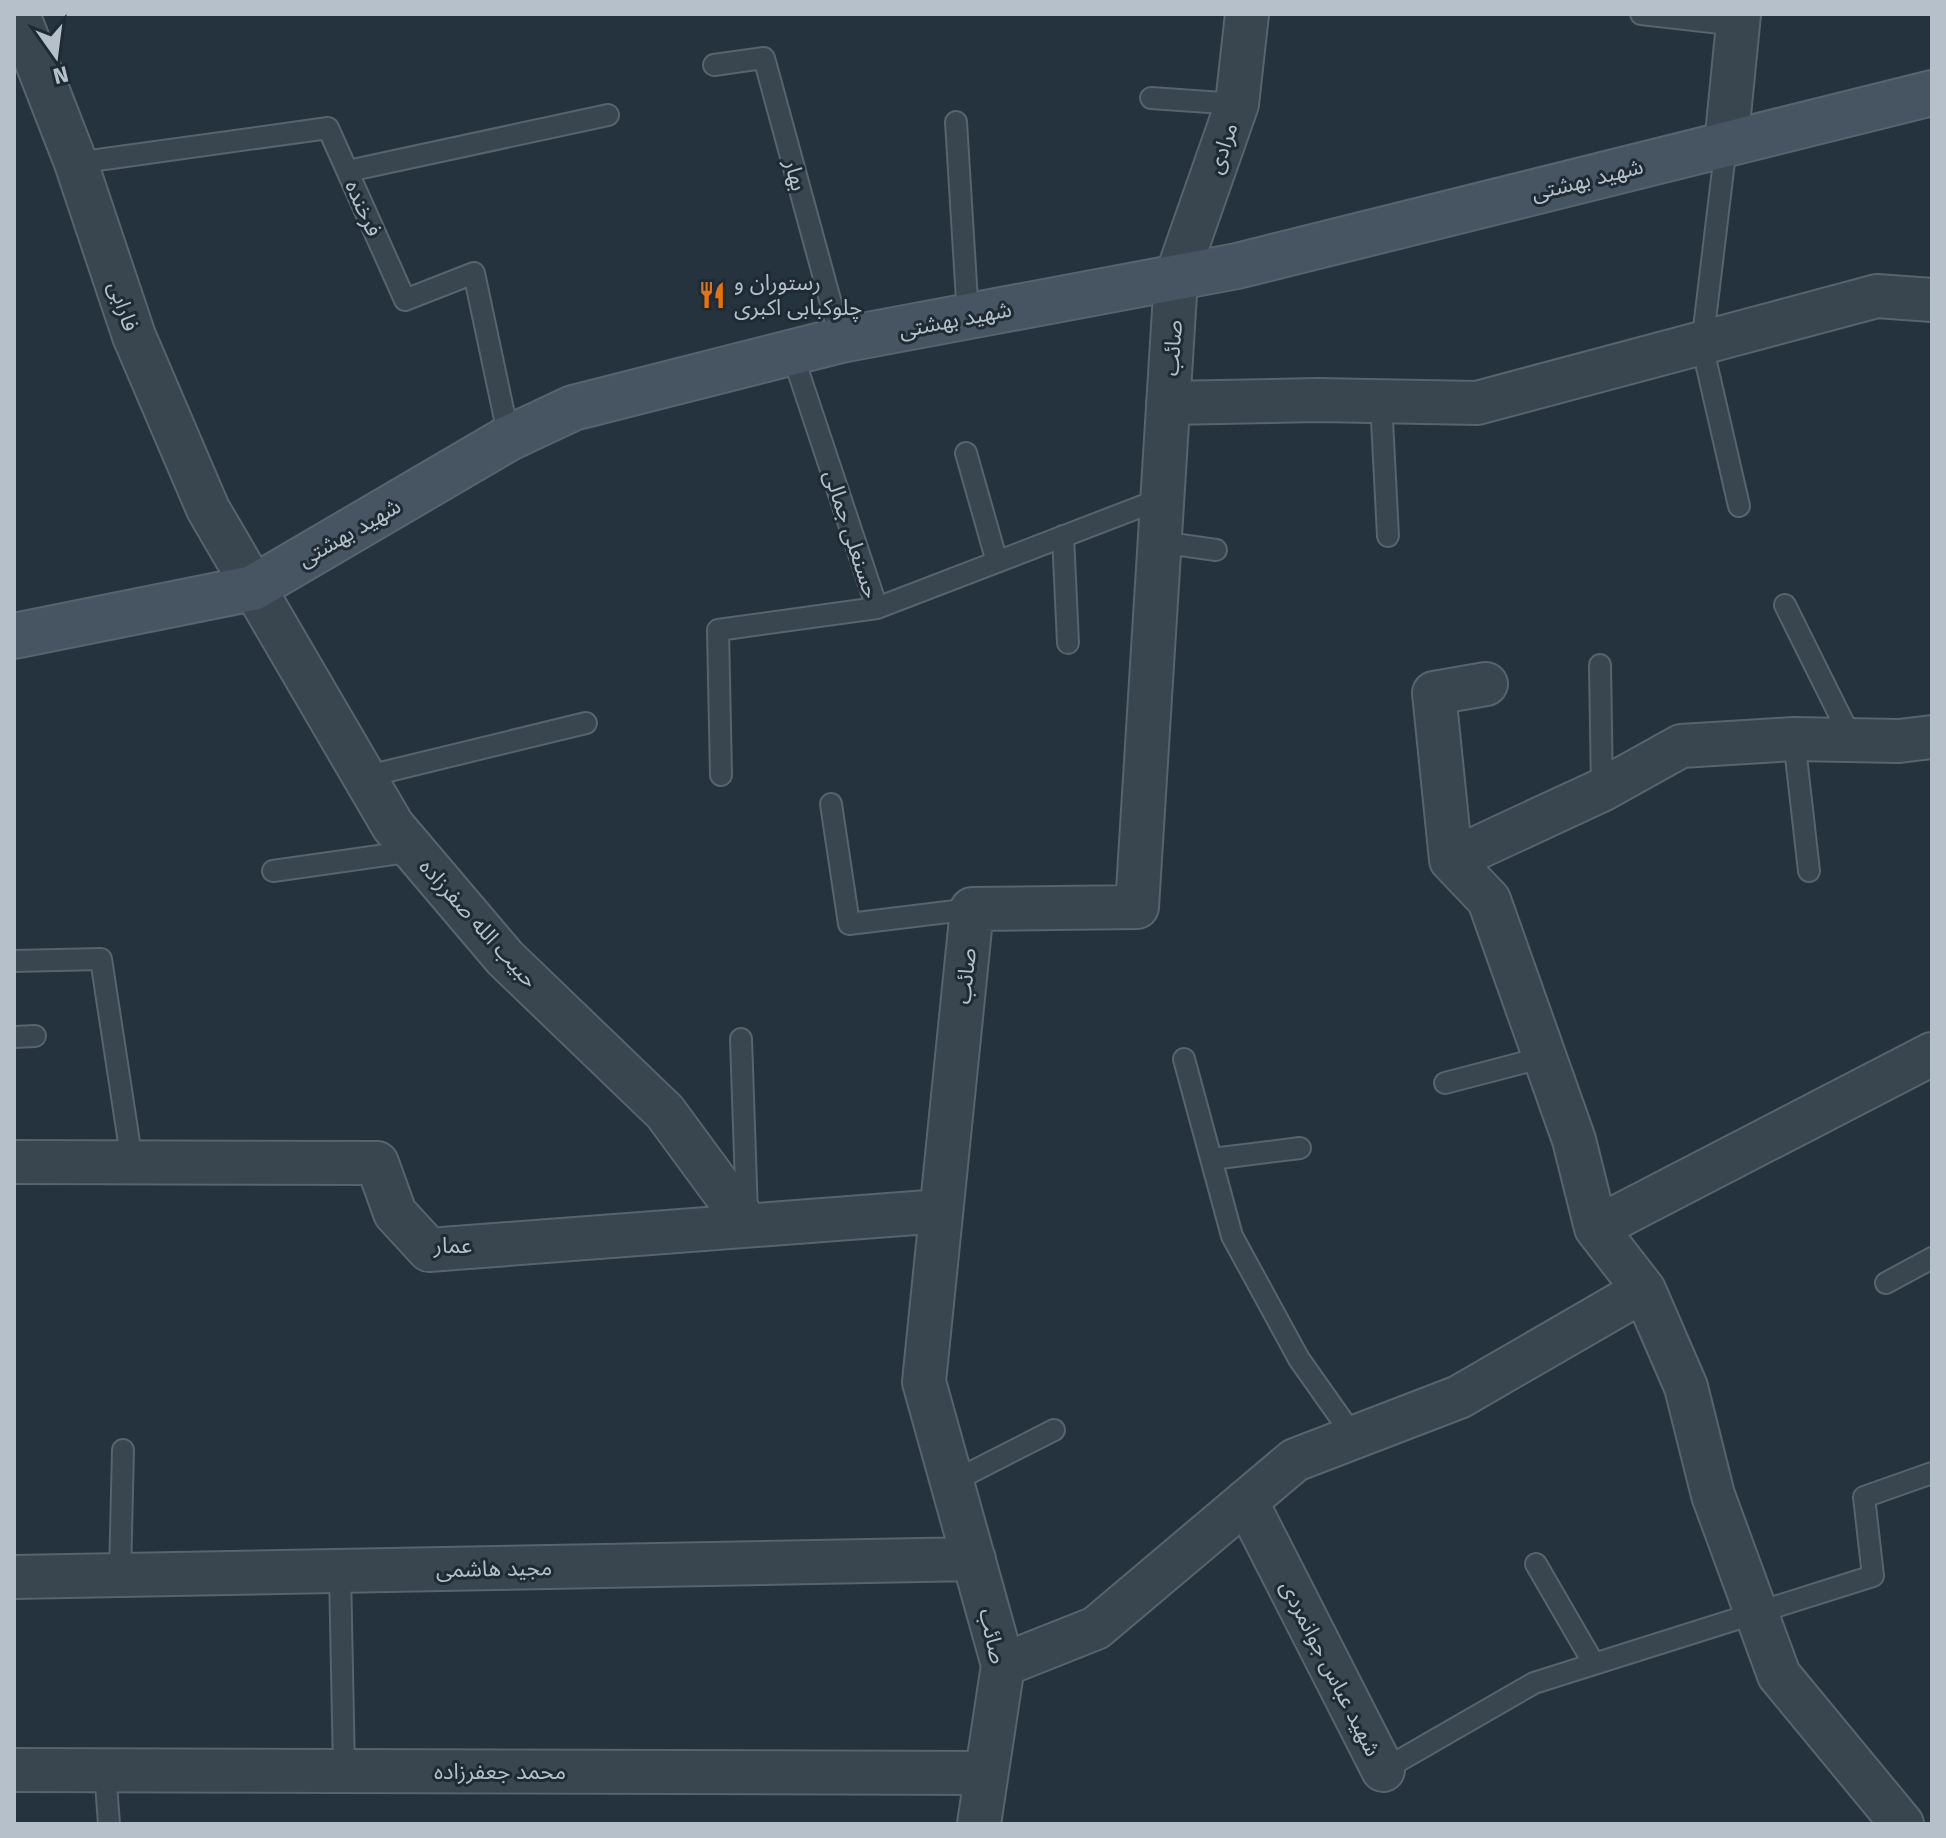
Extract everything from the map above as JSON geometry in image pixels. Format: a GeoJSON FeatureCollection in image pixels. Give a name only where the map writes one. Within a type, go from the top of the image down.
{"type":"FeatureCollection","features":[{"type":"Feature","properties":{"kind":"street","name":"فارابی"},"geometry":{"type":"LineString","coordinates":[[18,14],[76,163],[134,336],[208,509],[253,588]]}},
{"type":"Feature","properties":{"kind":"street","name":"مرادی"},"geometry":{"type":"LineString","coordinates":[[1176,278],[1237,104],[1247,14]]}},
{"type":"Feature","properties":{"kind":"street"},"geometry":{"type":"LineString","coordinates":[[1726,145],[1738,20]]}},
{"type":"Feature","properties":{"kind":"street","name":"شهید بهشتی"},"geometry":{"type":"LineString","coordinates":[[14,636],[253,588],[509,438],[573,408],[841,340],[1237,266],[1932,93]]}},
{"type":"Feature","properties":{"kind":"street","name":"صائب"},"geometry":{"type":"LineString","coordinates":[[979,1824],[1003,1665],[924,1382],[972,909],[1137,907],[1176,278]]}},
{"type":"Feature","properties":{"kind":"street"},"geometry":{"type":"LineString","coordinates":[[1168,403],[1477,403],[1877,296],[1932,300]]}},
{"type":"Feature","properties":{"kind":"street","name":"حبیب الله صفرزاده"},"geometry":{"type":"LineString","coordinates":[[253,588],[393,826],[505,958],[665,1112],[748,1225]]}},
{"type":"Feature","properties":{"kind":"street"},"geometry":{"type":"LineString","coordinates":[[1486,684],[1434,693],[1451,860],[1489,900],[1574,1140],[1596,1228],[1644,1290],[1686,1387],[1713,1495],[1779,1675],[1902,1824]]}},
{"type":"Feature","properties":{"kind":"street"},"geometry":{"type":"LineString","coordinates":[[1451,860],[1602,790],[1681,746],[1794,739],[1899,741],[1932,737]]}},
{"type":"Feature","properties":{"kind":"street"},"geometry":{"type":"LineString","coordinates":[[1596,1228],[1932,1054]]}},
{"type":"Feature","properties":{"kind":"street","name":"عمار"},"geometry":{"type":"LineString","coordinates":[[14,1162],[377,1163],[395,1213],[429,1250],[941,1211]]}},
{"type":"Feature","properties":{"kind":"street"},"geometry":{"type":"LineString","coordinates":[[1003,1665],[1096,1628],[1295,1460],[1459,1397],[1644,1290]]}},
{"type":"Feature","properties":{"kind":"street","name":"شهید عباس جوانمردی"},"geometry":{"type":"LineString","coordinates":[[1246,1501],[1383,1770]]}},
{"type":"Feature","properties":{"kind":"street","name":"مجید هاشمی"},"geometry":{"type":"LineString","coordinates":[[14,1577],[974,1559]]}},
{"type":"Feature","properties":{"kind":"street","name":"محمد جعفرزاده"},"geometry":{"type":"LineString","coordinates":[[14,1770],[986,1773]]}},
{"type":"Feature","properties":{"kind":"street"},"geometry":{"type":"LineString","coordinates":[[1910,1824],[1932,1817]]}},
{"type":"Feature","properties":{"kind":"lane"},"geometry":{"type":"LineString","coordinates":[[1641,14],[1738,20]]}},
{"type":"Feature","properties":{"kind":"lane","name":"بهار"},"geometry":{"type":"LineString","coordinates":[[714,65],[764,58],[841,340]]}},
{"type":"Feature","properties":{"kind":"lane"},"geometry":{"type":"LineString","coordinates":[[1151,98],[1237,104]]}},
{"type":"Feature","properties":{"kind":"lane"},"geometry":{"type":"LineString","coordinates":[[348,171],[608,115]]}},
{"type":"Feature","properties":{"kind":"lane"},"geometry":{"type":"LineString","coordinates":[[956,122],[968,317]]}},
{"type":"Feature","properties":{"kind":"lane","name":"فرخنده"},"geometry":{"type":"LineString","coordinates":[[76,163],[328,128],[405,300],[474,273],[509,438]]}},
{"type":"Feature","properties":{"kind":"lane"},"geometry":{"type":"LineString","coordinates":[[1726,145],[1702,345],[1739,506]]}},
{"type":"Feature","properties":{"kind":"lane","name":"حسنعلی جمالی"},"geometry":{"type":"LineString","coordinates":[[721,775],[718,630],[877,608],[792,353]]}},
{"type":"Feature","properties":{"kind":"lane"},"geometry":{"type":"LineString","coordinates":[[1381,401],[1388,536]]}},
{"type":"Feature","properties":{"kind":"lane"},"geometry":{"type":"LineString","coordinates":[[966,453],[997,562]]}},
{"type":"Feature","properties":{"kind":"lane"},"geometry":{"type":"LineString","coordinates":[[877,608],[1163,498]]}},
{"type":"Feature","properties":{"kind":"lane"},"geometry":{"type":"LineString","coordinates":[[1063,536],[1068,643]]}},
{"type":"Feature","properties":{"kind":"lane"},"geometry":{"type":"LineString","coordinates":[[1160,542],[1216,550]]}},
{"type":"Feature","properties":{"kind":"lane"},"geometry":{"type":"LineString","coordinates":[[1785,605],[1852,740]]}},
{"type":"Feature","properties":{"kind":"lane"},"geometry":{"type":"LineString","coordinates":[[1600,665],[1602,790]]}},
{"type":"Feature","properties":{"kind":"lane"},"geometry":{"type":"LineString","coordinates":[[364,777],[586,723]]}},
{"type":"Feature","properties":{"kind":"lane"},"geometry":{"type":"LineString","coordinates":[[1794,739],[1809,871]]}},
{"type":"Feature","properties":{"kind":"lane"},"geometry":{"type":"LineString","coordinates":[[831,804],[849,924],[972,909]]}},
{"type":"Feature","properties":{"kind":"lane"},"geometry":{"type":"LineString","coordinates":[[273,871],[414,851]]}},
{"type":"Feature","properties":{"kind":"lane"},"geometry":{"type":"LineString","coordinates":[[14,961],[101,959],[132,1162]]}},
{"type":"Feature","properties":{"kind":"lane"},"geometry":{"type":"LineString","coordinates":[[741,1039],[748,1225]]}},
{"type":"Feature","properties":{"kind":"lane"},"geometry":{"type":"LineString","coordinates":[[1445,1083],[1545,1057]]}},
{"type":"Feature","properties":{"kind":"lane"},"geometry":{"type":"LineString","coordinates":[[1184,1059],[1232,1236],[1299,1359],[1354,1437]]}},
{"type":"Feature","properties":{"kind":"lane"},"geometry":{"type":"LineString","coordinates":[[1212,1159],[1300,1148]]}},
{"type":"Feature","properties":{"kind":"lane"},"geometry":{"type":"LineString","coordinates":[[1886,1283],[1932,1258]]}},
{"type":"Feature","properties":{"kind":"lane"},"geometry":{"type":"LineString","coordinates":[[952,1482],[1054,1430]]}},
{"type":"Feature","properties":{"kind":"lane"},"geometry":{"type":"LineString","coordinates":[[120,1575],[123,1450]]}},
{"type":"Feature","properties":{"kind":"lane","name":"شهید عباس جوانمردی"},"geometry":{"type":"LineString","coordinates":[[1383,1770],[1534,1683],[1873,1576],[1864,1497],[1932,1473]]}},
{"type":"Feature","properties":{"kind":"lane"},"geometry":{"type":"LineString","coordinates":[[1536,1564],[1594,1664]]}},
{"type":"Feature","properties":{"kind":"lane"},"geometry":{"type":"LineString","coordinates":[[340,1571],[344,1771]]}},
{"type":"Feature","properties":{"kind":"lane"},"geometry":{"type":"LineString","coordinates":[[105,1770],[109,1824]]}},
{"type":"Feature","properties":{"kind":"place","name":"رستوران و چلوکبابی اکبری"},"geometry":{"type":"Point","coordinates":[712,295]}}]}
